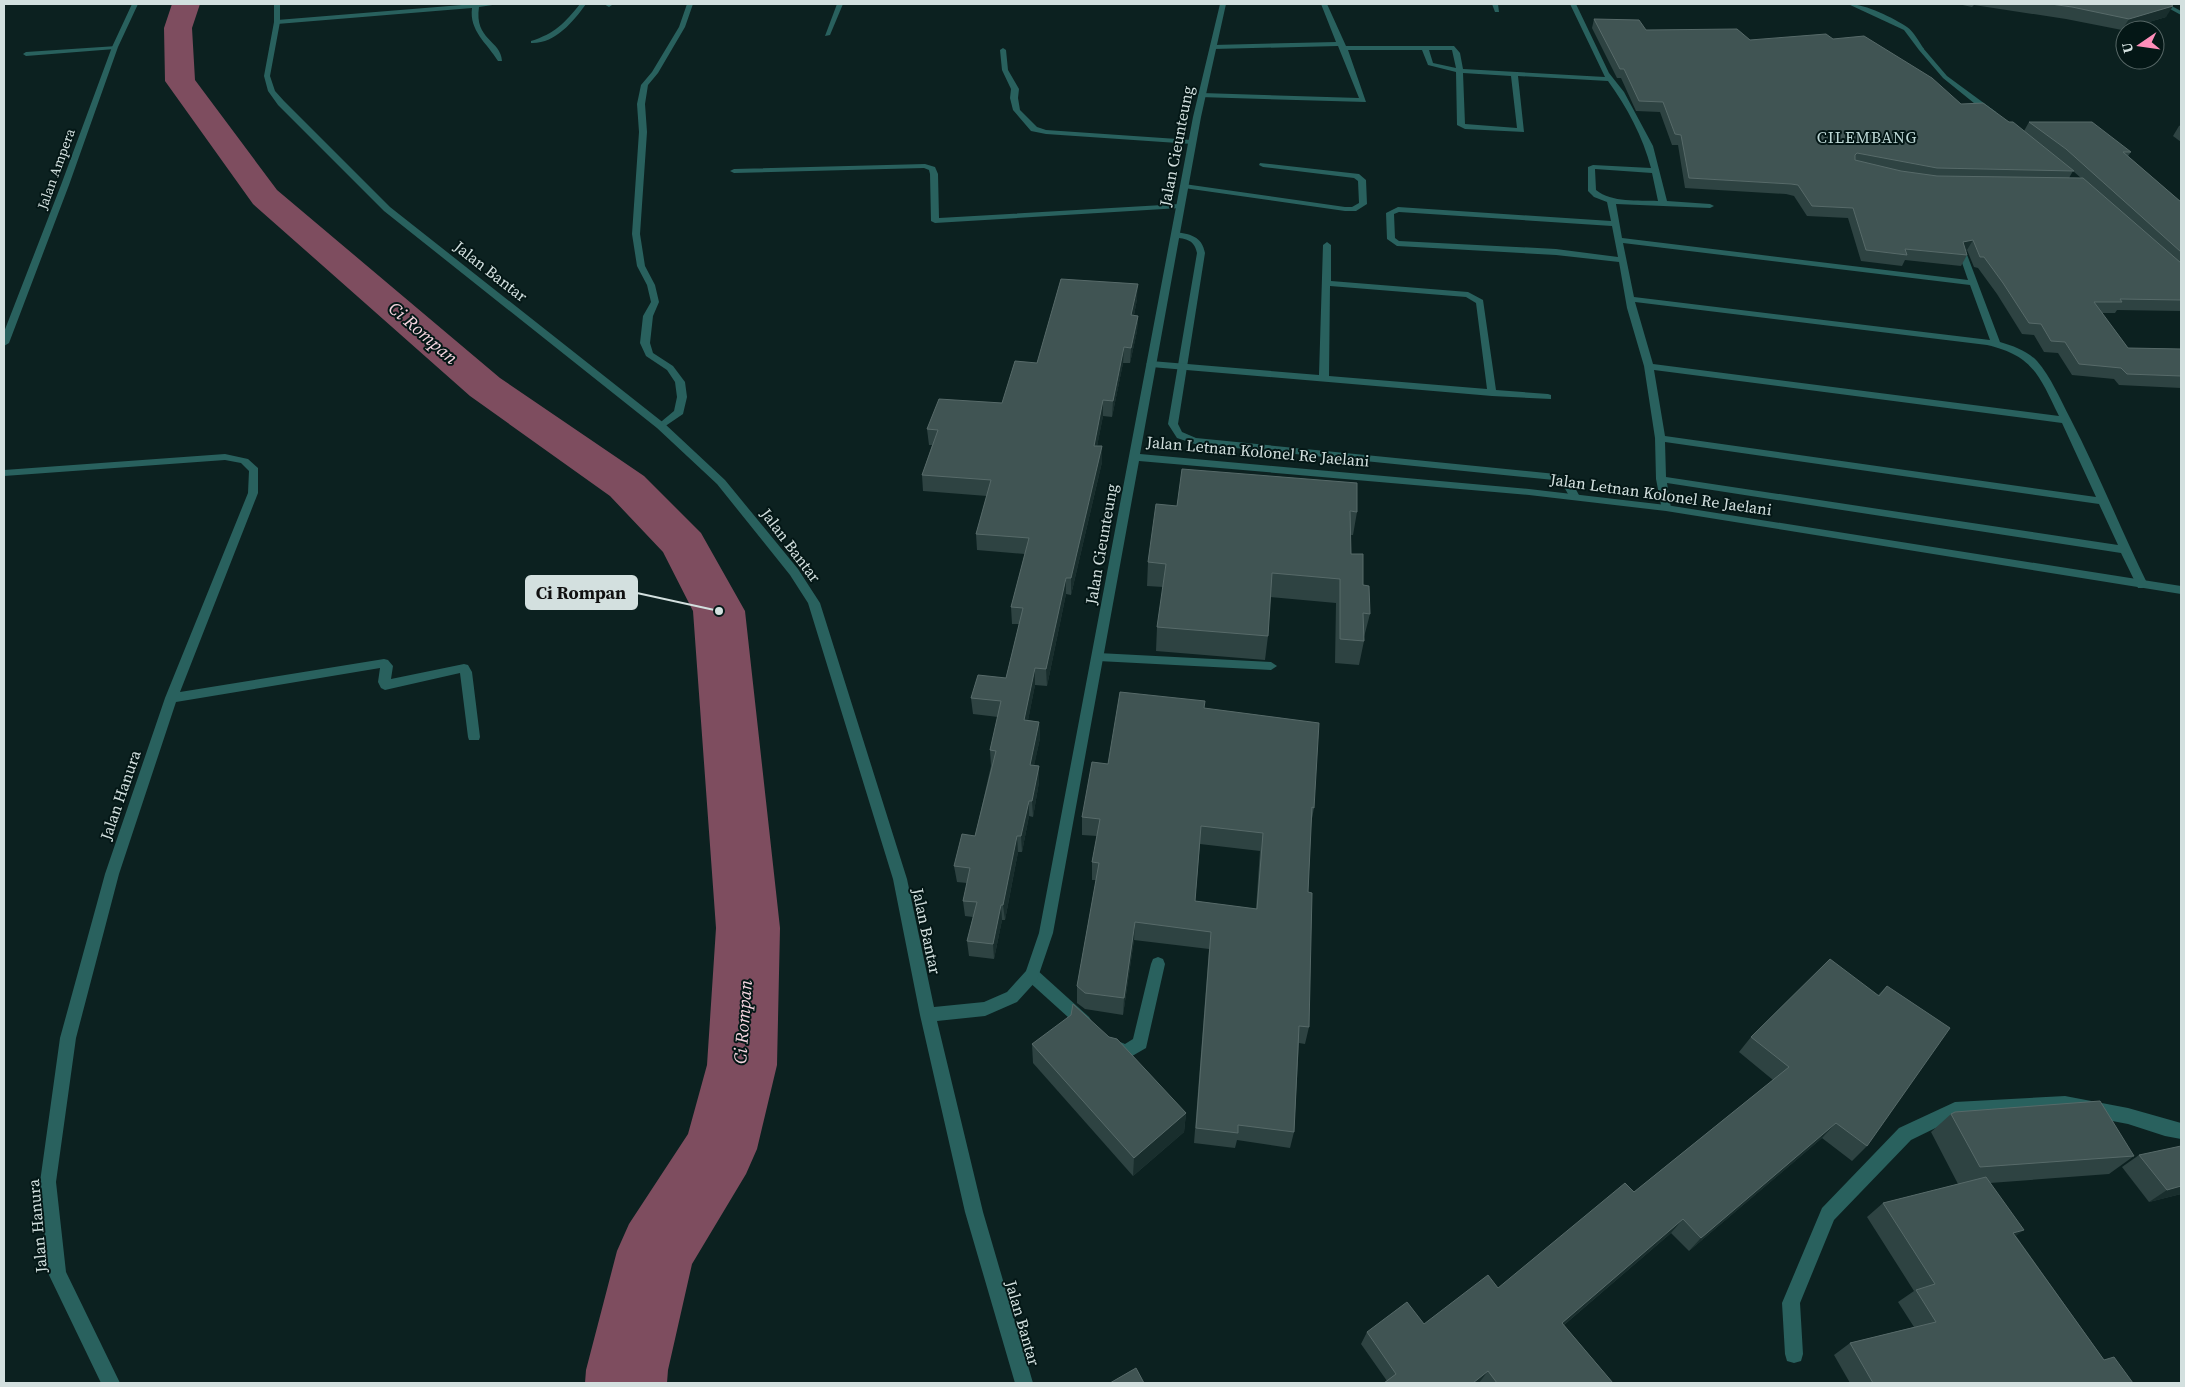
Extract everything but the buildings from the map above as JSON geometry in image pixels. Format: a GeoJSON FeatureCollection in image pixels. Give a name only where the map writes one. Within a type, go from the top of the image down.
{"type":"FeatureCollection","features":[{"type":"Feature","properties":{"kind":"street","name":"Jalan Ampera"},"geometry":{"type":"LineString","coordinates":[[4,344],[115,47],[135,4]]}},
{"type":"Feature","properties":{"kind":"street","name":"Jalan Bantar"},"geometry":{"type":"LineString","coordinates":[[277,4],[277,22],[267,76],[272,90],[281,103],[387,209],[661,426],[721,482],[794,572],[814,603],[900,879],[928,1015],[974,1212],[1024,1383]]}},
{"type":"Feature","properties":{"kind":"street"},"geometry":{"type":"LineString","coordinates":[[277,22],[496,4]]}},
{"type":"Feature","properties":{"kind":"street"},"geometry":{"type":"LineString","coordinates":[[533,42],[552,37],[574,16],[583,4]]}},
{"type":"Feature","properties":{"kind":"street"},"geometry":{"type":"LineString","coordinates":[[661,426],[679,412],[682,398],[680,382],[670,368],[649,354],[645,343],[648,316],[655,302],[651,285],[641,266],[636,234],[643,132],[641,104],[645,85],[655,73],[682,27],[690,4]]}},
{"type":"Feature","properties":{"kind":"street"},"geometry":{"type":"LineString","coordinates":[[827,35],[840,4]]}},
{"type":"Feature","properties":{"kind":"street","name":"Jalan Cieunteung"},"geometry":{"type":"LineString","coordinates":[[928,1015],[985,1009],[1012,997],[1032,975],[1046,934],[1192,142],[1223,4]]}},
{"type":"Feature","properties":{"kind":"street"},"geometry":{"type":"LineString","coordinates":[[1202,95],[1363,100],[1324,4]]}},
{"type":"Feature","properties":{"kind":"street"},"geometry":{"type":"LineString","coordinates":[[1573,4],[1610,80],[1620,92],[1649,146],[1663,204]]}},
{"type":"Feature","properties":{"kind":"street"},"geometry":{"type":"LineString","coordinates":[[1851,4],[1906,28],[1944,76],[1997,117]]}},
{"type":"Feature","properties":{"kind":"street"},"geometry":{"type":"LineString","coordinates":[[2164,4],[2181,13]]}},
{"type":"Feature","properties":{"kind":"street"},"geometry":{"type":"LineString","coordinates":[[476,5],[473,16],[476,30],[496,52],[500,60]]}},
{"type":"Feature","properties":{"kind":"street"},"geometry":{"type":"LineString","coordinates":[[1213,47],[1342,46],[1454,48],[1457,51],[1460,71],[1459,100],[1462,126],[1518,131],[1521,130],[1514,73]]}},
{"type":"Feature","properties":{"kind":"street"},"geometry":{"type":"LineString","coordinates":[[26,54],[115,47]]}},
{"type":"Feature","properties":{"kind":"street"},"geometry":{"type":"LineString","coordinates":[[1425,48],[1431,65],[1460,71],[1610,80]]}},
{"type":"Feature","properties":{"kind":"street"},"geometry":{"type":"LineString","coordinates":[[1003,50],[1005,70],[1014,89],[1017,110],[1034,129],[1046,132],[1192,142]]}},
{"type":"Feature","properties":{"kind":"street"},"geometry":{"type":"LineString","coordinates":[[1184,186],[1345,209],[1353,209],[1363,204],[1362,180],[1356,176],[1263,165]]}},
{"type":"Feature","properties":{"kind":"street"},"geometry":{"type":"LineString","coordinates":[[734,171],[925,166],[932,168],[934,174],[935,221],[1180,206]]}},
{"type":"Feature","properties":{"kind":"street"},"geometry":{"type":"LineString","coordinates":[[1654,171],[1592,168],[1592,191],[1611,201],[1710,206]]}},
{"type":"Feature","properties":{"kind":"street"},"geometry":{"type":"LineString","coordinates":[[1611,201],[1630,299],[1649,366],[1660,438],[1661,479],[1666,508]]}},
{"type":"Feature","properties":{"kind":"street"},"geometry":{"type":"LineString","coordinates":[[1616,224],[1398,209],[1390,212],[1391,239],[1397,243],[1556,252],[1623,260]]}},
{"type":"Feature","properties":{"kind":"street"},"geometry":{"type":"LineString","coordinates":[[1175,235],[1189,236],[1196,239],[1201,247],[1184,368],[1173,424],[1175,432],[1182,437],[1195,441],[1556,477],[1573,488],[1575,497]]}},
{"type":"Feature","properties":{"kind":"street"},"geometry":{"type":"LineString","coordinates":[[1619,240],[1974,283]]}},
{"type":"Feature","properties":{"kind":"street"},"geometry":{"type":"LineString","coordinates":[[1324,379],[1327,246]]}},
{"type":"Feature","properties":{"kind":"street"},"geometry":{"type":"LineString","coordinates":[[1962,254],[1996,344]]}},
{"type":"Feature","properties":{"kind":"street"},"geometry":{"type":"LineString","coordinates":[[1327,283],[1468,295],[1480,302],[1492,393]]}},
{"type":"Feature","properties":{"kind":"street"},"geometry":{"type":"LineString","coordinates":[[1630,299],[1996,344],[2016,349],[2031,360],[2046,382],[2066,420],[2142,585]]}},
{"type":"Feature","properties":{"kind":"street"},"geometry":{"type":"LineString","coordinates":[[1151,364],[1548,397]]}},
{"type":"Feature","properties":{"kind":"street"},"geometry":{"type":"LineString","coordinates":[[1649,366],[2066,420]]}},
{"type":"Feature","properties":{"kind":"street"},"geometry":{"type":"LineString","coordinates":[[1660,438],[2103,501]]}},
{"type":"Feature","properties":{"kind":"street","name":"Jalan Letnan Kolonel Re Jaelani"},"geometry":{"type":"LineString","coordinates":[[1134,456],[1575,497],[1666,508],[2181,590]]}},
{"type":"Feature","properties":{"kind":"street","name":"Jalan Hanura"},"geometry":{"type":"LineString","coordinates":[[4,473],[225,457],[244,461],[254,470],[253,493],[171,698],[112,874],[68,1038],[58,1101],[48,1182],[57,1273],[111,1383]]}},
{"type":"Feature","properties":{"kind":"street"},"geometry":{"type":"LineString","coordinates":[[1661,479],[2125,550]]}},
{"type":"Feature","properties":{"kind":"street"},"geometry":{"type":"LineString","coordinates":[[1098,657],[1271,666]]}},
{"type":"Feature","properties":{"kind":"street"},"geometry":{"type":"LineString","coordinates":[[171,698],[384,663],[387,666],[385,685],[464,668],[474,737]]}},
{"type":"Feature","properties":{"kind":"street"},"geometry":{"type":"LineString","coordinates":[[1032,975],[1116,1050],[1127,1052],[1140,1044],[1158,964]]}},
{"type":"Feature","properties":{"kind":"street"},"geometry":{"type":"LineString","coordinates":[[1794,1354],[1791,1303],[1828,1214],[1905,1134],[1955,1110],[2065,1104],[2128,1116],[2181,1131]]}},
{"type":"Feature","properties":{"kind":"waterway","name":"Ci Rompan"},"geometry":{"type":"LineString","coordinates":[[186,4],[178,28],[180,81],[265,197],[485,387],[627,486],[684,544],[719,611],[748,928],[742,1065],[720,1149],[656,1251],[627,1370],[626,1383]]}},
{"type":"Feature","properties":{"kind":"place","name":"Ci Rompan"},"geometry":{"type":"Point","coordinates":[719,611]}},
{"type":"Feature","properties":{"kind":"district","name":"CILEMBANG"},"geometry":{"type":"Point","coordinates":[1867,137]}}]}
